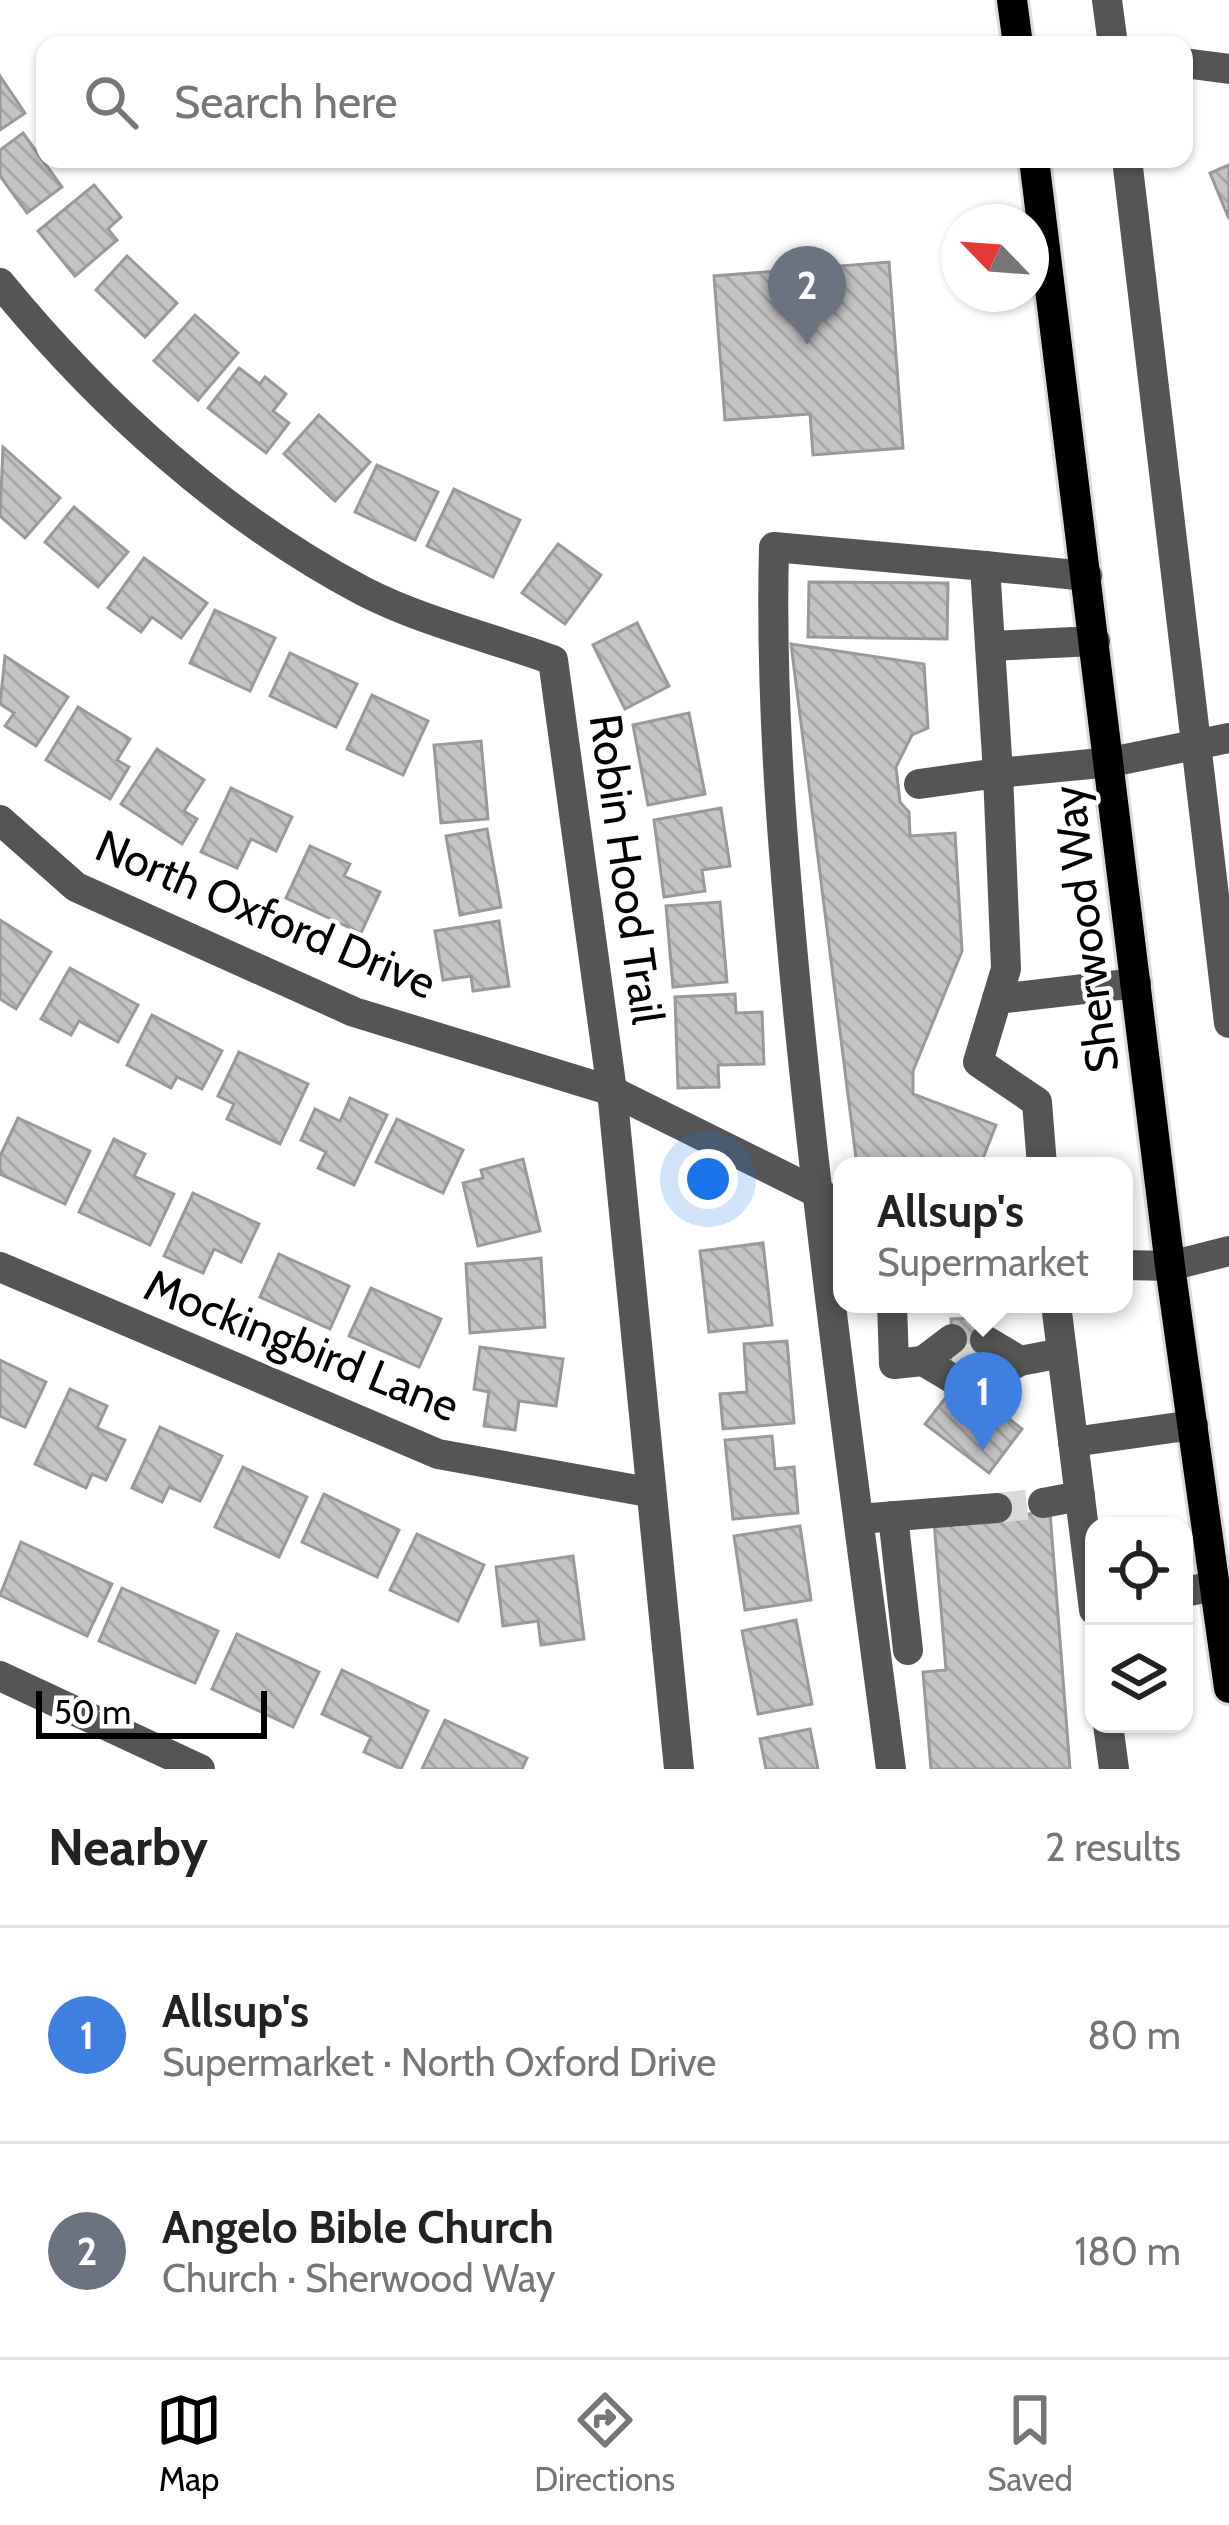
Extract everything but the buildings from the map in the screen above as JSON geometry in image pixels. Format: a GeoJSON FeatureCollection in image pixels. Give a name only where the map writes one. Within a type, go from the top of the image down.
{"type":"FeatureCollection","features":[{"type":"Feature","properties":{"kind":"main road"},"geometry":{"type":"LineString","coordinates":[[1012,0],[1017,36]]}},
{"type":"Feature","properties":{"kind":"main road","name":"Sherwood Way"},"geometry":{"type":"LineString","coordinates":[[1035,168],[1192,1425],[1199,1589],[1229,1688]]}},
{"type":"Feature","properties":{"kind":"street"},"geometry":{"type":"LineString","coordinates":[[1107,0],[1112,36]]}},
{"type":"Feature","properties":{"kind":"street"},"geometry":{"type":"LineString","coordinates":[[1193,64],[1229,69]]}},
{"type":"Feature","properties":{"kind":"street"},"geometry":{"type":"LineString","coordinates":[[1128,168],[1228,1012]]}},
{"type":"Feature","properties":{"kind":"street","name":"Robin Hood Trail"},"geometry":{"type":"LineString","coordinates":[[0,283],[55,350],[220,501],[365,592],[553,660],[612,1091],[648,1492],[679,1769]]}},
{"type":"Feature","properties":{"kind":"street"},"geometry":{"type":"LineString","coordinates":[[833,1270],[829,1200],[775,764],[774,547],[1087,576]]}},
{"type":"Feature","properties":{"kind":"street"},"geometry":{"type":"LineString","coordinates":[[985,566],[1006,969],[978,1062],[1037,1102],[1041,1157]]}},
{"type":"Feature","properties":{"kind":"street"},"geometry":{"type":"LineString","coordinates":[[990,646],[1095,641]]}},
{"type":"Feature","properties":{"kind":"street"},"geometry":{"type":"LineString","coordinates":[[919,784],[1111,762],[1229,738]]}},
{"type":"Feature","properties":{"kind":"street","name":"North Oxford Drive"},"geometry":{"type":"LineString","coordinates":[[0,820],[76,887],[354,1012],[612,1091],[829,1200]]}},
{"type":"Feature","properties":{"kind":"street"},"geometry":{"type":"LineString","coordinates":[[997,999],[1136,983]]}},
{"type":"Feature","properties":{"kind":"street"},"geometry":{"type":"LineString","coordinates":[[1133,1265],[1170,1266],[1229,1251]]}},
{"type":"Feature","properties":{"kind":"street","name":"Mockingbird Lane"},"geometry":{"type":"LineString","coordinates":[[0,1267],[438,1454],[648,1492]]}},
{"type":"Feature","properties":{"kind":"street"},"geometry":{"type":"LineString","coordinates":[[835,1313],[839,1374],[891,1769]]}},
{"type":"Feature","properties":{"kind":"street"},"geometry":{"type":"LineString","coordinates":[[839,1374],[935,1360],[899,1313]]}},
{"type":"Feature","properties":{"kind":"street"},"geometry":{"type":"LineString","coordinates":[[1057,1313],[1085,1536]]}},
{"type":"Feature","properties":{"kind":"street"},"geometry":{"type":"LineString","coordinates":[[986,1359],[1020,1361],[1062,1353]]}},
{"type":"Feature","properties":{"kind":"street"},"geometry":{"type":"LineString","coordinates":[[1073,1442],[1192,1425]]}},
{"type":"Feature","properties":{"kind":"street"},"geometry":{"type":"LineString","coordinates":[[1043,1502],[1080,1496]]}},
{"type":"Feature","properties":{"kind":"street"},"geometry":{"type":"LineString","coordinates":[[859,1519],[997,1508]]}},
{"type":"Feature","properties":{"kind":"street"},"geometry":{"type":"LineString","coordinates":[[893,1516],[908,1650]]}},
{"type":"Feature","properties":{"kind":"street"},"geometry":{"type":"LineString","coordinates":[[0,1676],[200,1769]]}},
{"type":"Feature","properties":{"kind":"street"},"geometry":{"type":"LineString","coordinates":[[1109,1733],[1114,1769]]}},
{"type":"Feature","properties":{"kind":"tunnel"},"geometry":{"type":"LineString","coordinates":[[952,1359],[986,1358]]}},
{"type":"Feature","properties":{"kind":"tunnel"},"geometry":{"type":"LineString","coordinates":[[997,1508],[1043,1503]]}},
{"type":"Feature","properties":{"kind":"place","name":"Angelo Bible Church"},"geometry":{"type":"Point","coordinates":[807,345]}},
{"type":"Feature","properties":{"kind":"place","name":"Allsup's"},"geometry":{"type":"Point","coordinates":[983,1451]}}]}
